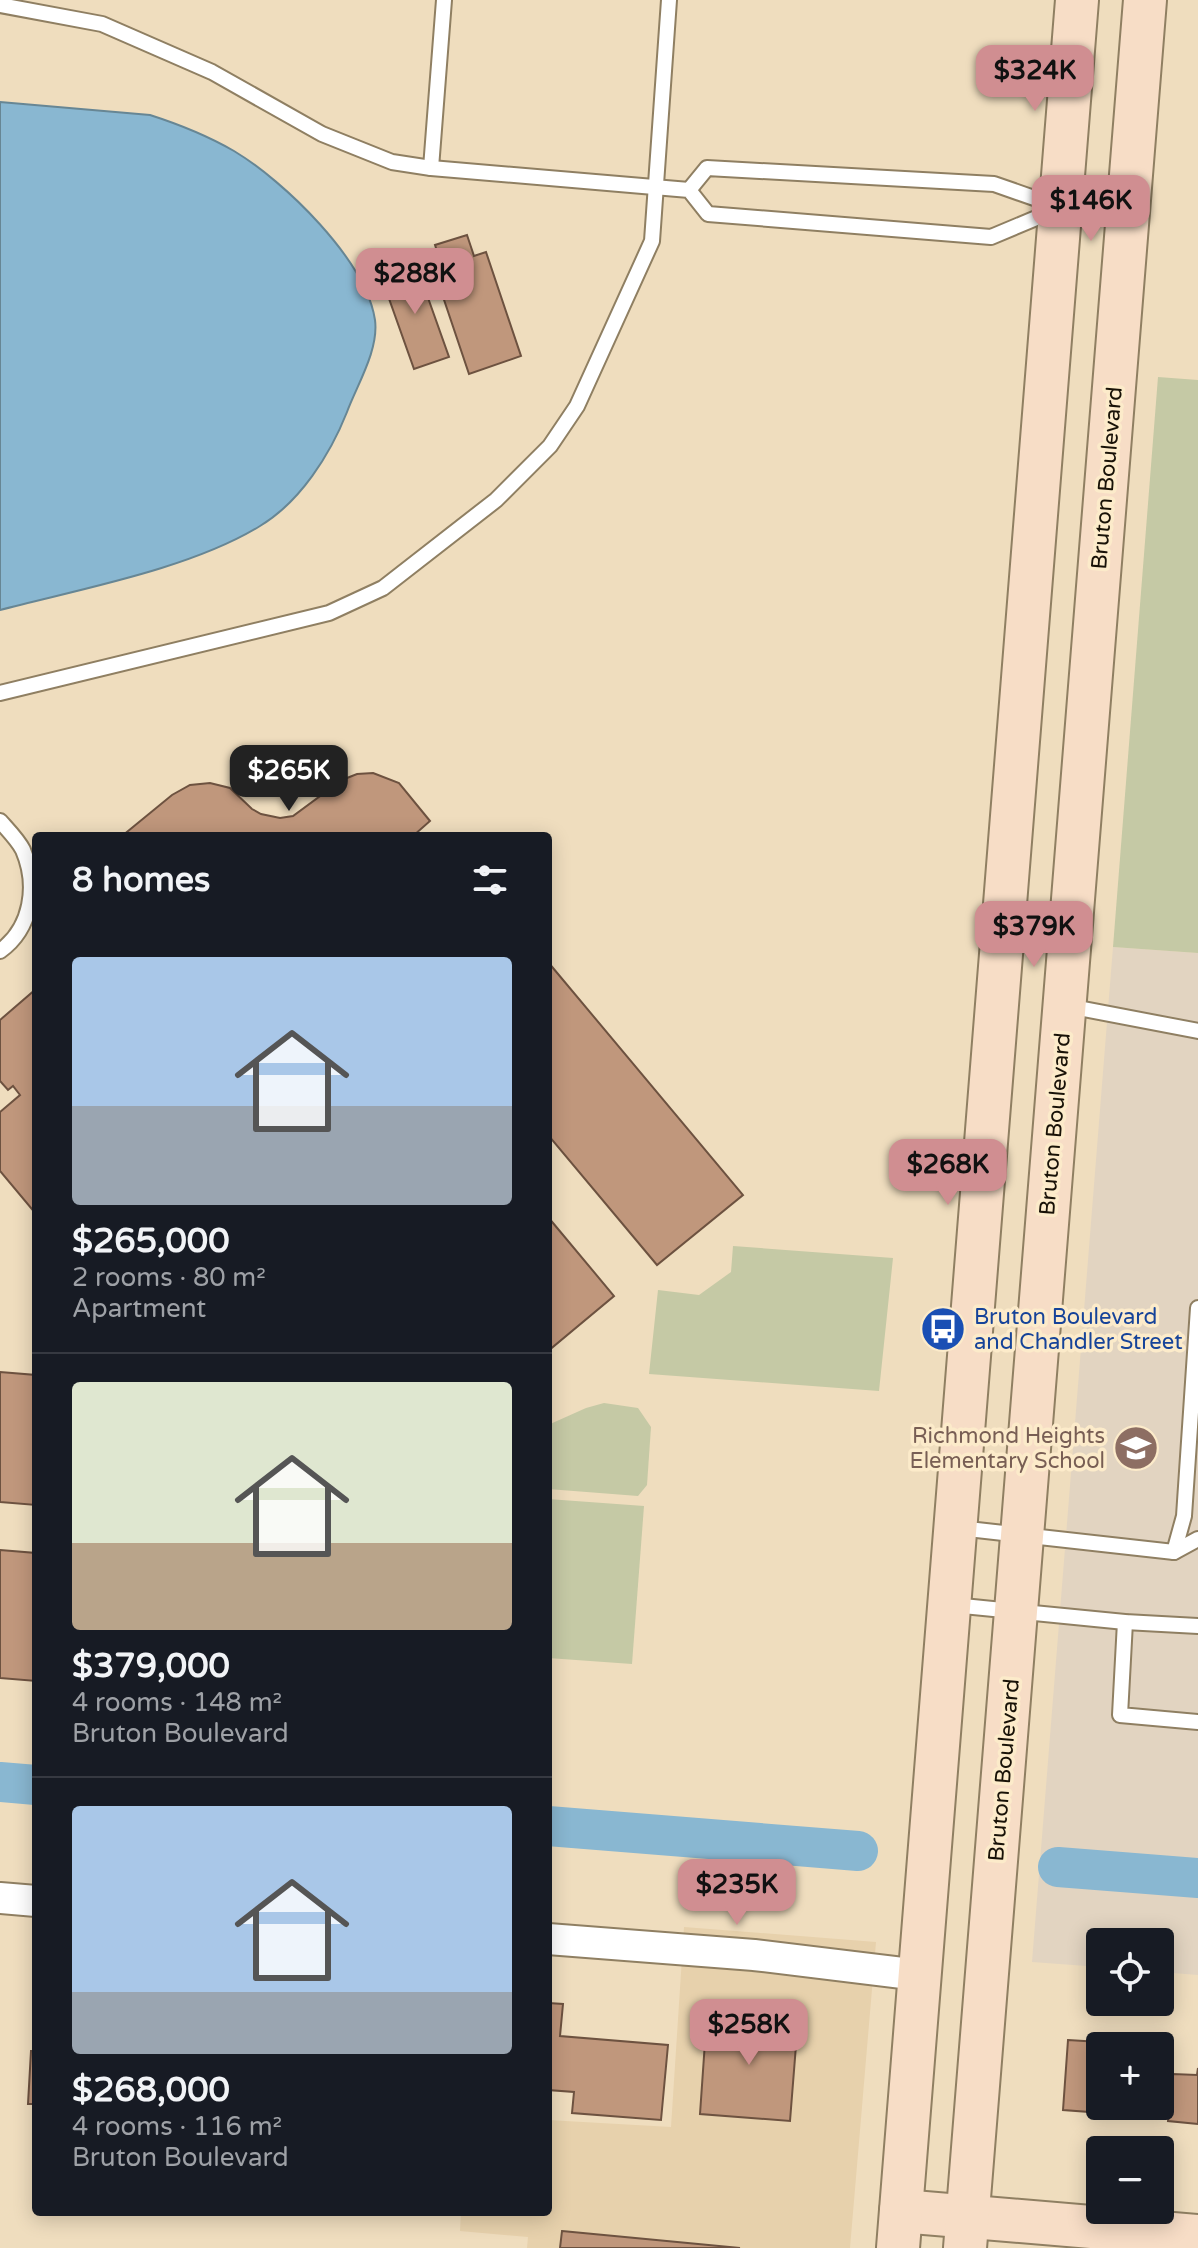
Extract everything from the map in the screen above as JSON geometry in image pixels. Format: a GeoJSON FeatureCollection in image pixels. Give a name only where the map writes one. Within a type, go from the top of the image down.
{"type":"FeatureCollection","features":[{"type":"Feature","properties":{"kind":"street"},"geometry":{"type":"LineString","coordinates":[[1077,0],[899,2230],[1198,2236]]}},
{"type":"Feature","properties":{"kind":"street","name":"Bruton Boulevard"},"geometry":{"type":"LineString","coordinates":[[966,2233],[1145,0]]}},
{"type":"Feature","properties":{"kind":"street"},"geometry":{"type":"LineString","coordinates":[[1061,208],[1128,213]]}},
{"type":"Feature","properties":{"kind":"street"},"geometry":{"type":"LineString","coordinates":[[998,999],[1064,1005]]}},
{"type":"Feature","properties":{"kind":"street"},"geometry":{"type":"LineString","coordinates":[[0,1898],[32,1901]]}},
{"type":"Feature","properties":{"kind":"street"},"geometry":{"type":"LineString","coordinates":[[552,1939],[754,1955],[919,1975]]}},
{"type":"Feature","properties":{"kind":"lane"},"geometry":{"type":"LineString","coordinates":[[431,168],[444,0]]}},
{"type":"Feature","properties":{"kind":"lane"},"geometry":{"type":"LineString","coordinates":[[0,693],[329,613],[383,588],[496,500],[550,446],[577,406],[652,241],[669,0]]}},
{"type":"Feature","properties":{"kind":"lane"},"geometry":{"type":"LineString","coordinates":[[0,5],[102,24],[212,72],[322,134],[392,162],[689,190],[708,214],[991,237],[1061,208]]}},
{"type":"Feature","properties":{"kind":"lane"},"geometry":{"type":"LineString","coordinates":[[689,190],[707,168],[994,184],[1061,208]]}},
{"type":"Feature","properties":{"kind":"lane"},"geometry":{"type":"LineString","coordinates":[[0,821],[21,847],[31,873],[30,901],[24,925],[0,951]]}},
{"type":"Feature","properties":{"kind":"lane"},"geometry":{"type":"LineString","coordinates":[[1064,1005],[1198,1031]]}},
{"type":"Feature","properties":{"kind":"lane"},"geometry":{"type":"LineString","coordinates":[[1174,1552],[1184,1516],[1198,1308]]}},
{"type":"Feature","properties":{"kind":"lane"},"geometry":{"type":"LineString","coordinates":[[955,1527],[1174,1552],[1198,1539]]}},
{"type":"Feature","properties":{"kind":"lane"},"geometry":{"type":"LineString","coordinates":[[949,1604],[1125,1622],[1198,1626]]}},
{"type":"Feature","properties":{"kind":"lane"},"geometry":{"type":"LineString","coordinates":[[1125,1622],[1120,1715],[1198,1722]]}},
{"type":"Feature","properties":{"kind":"shaded area","name":"Richmond Heights Elementary School"},"geometry":{"type":"Polygon","coordinates":[[[1113,947],[1198,953],[1198,1975],[1174,1973],[1174,1928],[1086,1928],[1086,1966],[1032,1962],[1113,947]]]}},
{"type":"Feature","properties":{"kind":"shaded area"},"geometry":{"type":"Polygon","coordinates":[[[684,1927],[876,1942],[850,2248],[527,2248],[528,2237],[460,2231],[461,2216],[552,2216],[552,2120],[671,2127],[684,1927]]]}},
{"type":"Feature","properties":{"kind":"green space"},"geometry":{"type":"Polygon","coordinates":[[[1158,377],[1198,380],[1198,953],[1113,947],[1158,377]]]}},
{"type":"Feature","properties":{"kind":"green space"},"geometry":{"type":"Polygon","coordinates":[[[733,1246],[893,1258],[879,1391],[649,1374],[658,1290],[699,1295],[731,1272],[733,1246]]]}},
{"type":"Feature","properties":{"kind":"green space"},"geometry":{"type":"Polygon","coordinates":[[[604,1403],[638,1408],[651,1427],[647,1485],[638,1496],[552,1489],[552,1423],[604,1403]]]}},
{"type":"Feature","properties":{"kind":"green space"},"geometry":{"type":"Polygon","coordinates":[[[552,1499],[644,1506],[632,1664],[552,1658],[552,1499]]]}},
{"type":"Feature","properties":{"kind":"water"},"geometry":{"type":"Polygon","coordinates":[[[0,102],[150,115],[234,151],[298,202],[340,248],[368,297],[375,331],[366,367],[332,445],[301,491],[275,516],[232,541],[168,566],[0,610],[0,102]]]}},
{"type":"Feature","properties":{"kind":"building"},"geometry":{"type":"Polygon","coordinates":[[[467,235],[474,256],[486,252],[521,356],[469,374],[434,270],[442,267],[435,245],[467,235]]]}},
{"type":"Feature","properties":{"kind":"building"},"geometry":{"type":"Polygon","coordinates":[[[416,264],[449,357],[414,369],[381,276],[416,264]]]}},
{"type":"Feature","properties":{"kind":"building"},"geometry":{"type":"Polygon","coordinates":[[[373,773],[399,783],[430,821],[418,832],[127,832],[172,795],[190,785],[210,783],[230,788],[252,809],[280,818],[293,816],[342,780],[357,774],[373,773]]]}},
{"type":"Feature","properties":{"kind":"building"},"geometry":{"type":"Polygon","coordinates":[[[552,967],[743,1195],[657,1265],[552,1140],[552,967]]]}},
{"type":"Feature","properties":{"kind":"building"},"geometry":{"type":"Polygon","coordinates":[[[32,992],[32,1209],[0,1171],[0,1112],[20,1095],[13,1086],[8,1090],[0,1081],[0,1020],[32,992]]]}},
{"type":"Feature","properties":{"kind":"building"},"geometry":{"type":"Polygon","coordinates":[[[552,1222],[614,1296],[552,1348],[552,1222]]]}},
{"type":"Feature","properties":{"kind":"building"},"geometry":{"type":"Polygon","coordinates":[[[0,1372],[32,1375],[32,1505],[0,1502],[0,1372]]]}},
{"type":"Feature","properties":{"kind":"building"},"geometry":{"type":"Polygon","coordinates":[[[0,1550],[32,1553],[32,1681],[0,1678],[0,1550]]]}},
{"type":"Feature","properties":{"kind":"building"},"geometry":{"type":"Polygon","coordinates":[[[552,2003],[563,2004],[560,2036],[668,2045],[661,2120],[572,2113],[574,2092],[552,2090],[552,2003]]]}},
{"type":"Feature","properties":{"kind":"building"},"geometry":{"type":"Polygon","coordinates":[[[707,2013],[798,2020],[790,2121],[700,2114],[707,2013]]]}},
{"type":"Feature","properties":{"kind":"building"},"geometry":{"type":"Polygon","coordinates":[[[1068,2040],[1086,2041],[1086,2112],[1063,2110],[1068,2040]]]}},
{"type":"Feature","properties":{"kind":"building"},"geometry":{"type":"Polygon","coordinates":[[[31,2051],[32,2051],[32,2104],[28,2104],[31,2051]]]}},
{"type":"Feature","properties":{"kind":"building"},"geometry":{"type":"Polygon","coordinates":[[[1198,2068],[1198,2124],[1168,2121],[1174,2120],[1174,2074],[1197,2075],[1198,2068]]]}},
{"type":"Feature","properties":{"kind":"building"},"geometry":{"type":"Polygon","coordinates":[[[562,2231],[740,2248],[560,2248],[562,2231]]]}},
{"type":"Feature","properties":{"kind":"waterway"},"geometry":{"type":"LineString","coordinates":[[0,1782],[32,1785]]}},
{"type":"Feature","properties":{"kind":"waterway"},"geometry":{"type":"LineString","coordinates":[[552,1826],[858,1851]]}},
{"type":"Feature","properties":{"kind":"waterway"},"geometry":{"type":"LineString","coordinates":[[1058,1867],[1198,1878]]}},
{"type":"Feature","properties":{"kind":"place","name":"Bruton Boulevard and Chandler Street"},"geometry":{"type":"Point","coordinates":[943,1329]}},
{"type":"Feature","properties":{"kind":"place","name":"Richmond Heights Elementary School"},"geometry":{"type":"Point","coordinates":[1136,1448]}}]}
